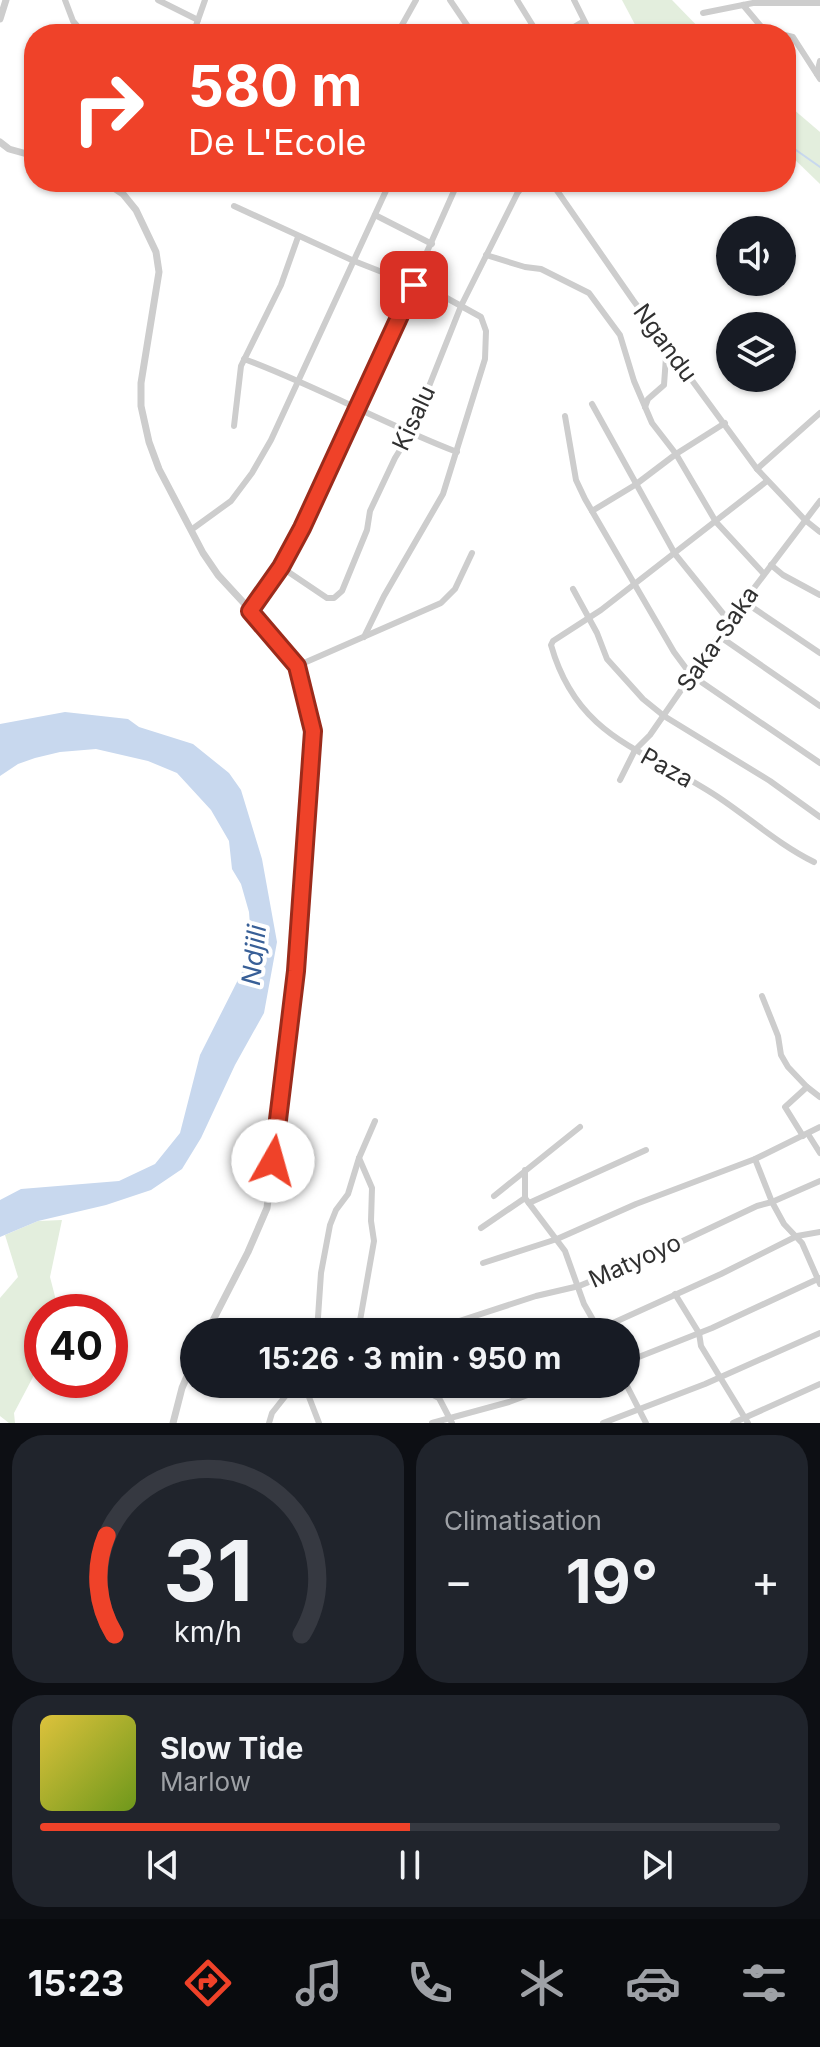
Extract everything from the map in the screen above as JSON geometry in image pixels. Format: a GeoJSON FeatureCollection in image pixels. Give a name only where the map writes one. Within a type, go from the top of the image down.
{"type":"FeatureCollection","features":[{"type":"Feature","properties":{"kind":"street"},"geometry":{"type":"LineString","coordinates":[[0,19],[6,0]]}},
{"type":"Feature","properties":{"kind":"street"},"geometry":{"type":"LineString","coordinates":[[65,0],[76,24]]}},
{"type":"Feature","properties":{"kind":"street"},"geometry":{"type":"LineString","coordinates":[[158,0],[198,20]]}},
{"type":"Feature","properties":{"kind":"street"},"geometry":{"type":"LineString","coordinates":[[197,24],[205,0]]}},
{"type":"Feature","properties":{"kind":"street"},"geometry":{"type":"LineString","coordinates":[[405,24],[416,0]]}},
{"type":"Feature","properties":{"kind":"street"},"geometry":{"type":"LineString","coordinates":[[450,0],[465,22]]}},
{"type":"Feature","properties":{"kind":"street"},"geometry":{"type":"LineString","coordinates":[[517,0],[532,24]]}},
{"type":"Feature","properties":{"kind":"street"},"geometry":{"type":"LineString","coordinates":[[574,0],[586,24]]}},
{"type":"Feature","properties":{"kind":"street"},"geometry":{"type":"LineString","coordinates":[[703,13],[757,3],[820,3]]}},
{"type":"Feature","properties":{"kind":"street"},"geometry":{"type":"LineString","coordinates":[[743,5],[759,24]]}},
{"type":"Feature","properties":{"kind":"street"},"geometry":{"type":"LineString","coordinates":[[579,24],[584,21]]}},
{"type":"Feature","properties":{"kind":"street"},"geometry":{"type":"LineString","coordinates":[[796,42],[818,76]]}},
{"type":"Feature","properties":{"kind":"street"},"geometry":{"type":"LineString","coordinates":[[818,76],[820,61]]}},
{"type":"Feature","properties":{"kind":"street"},"geometry":{"type":"LineString","coordinates":[[0,142],[9,149],[24,153]]}},
{"type":"Feature","properties":{"kind":"street"},"geometry":{"type":"LineString","coordinates":[[120,192],[136,210],[156,252],[159,272],[141,383],[141,406],[149,442],[159,469],[218,575],[297,666],[313,731],[296,971],[267,1208],[214,1318]]}},
{"type":"Feature","properties":{"kind":"street"},"geometry":{"type":"LineString","coordinates":[[191,530],[231,501],[252,473],[285,415],[385,192]]}},
{"type":"Feature","properties":{"kind":"street"},"geometry":{"type":"LineString","coordinates":[[250,611],[281,567],[326,479],[454,192]]}},
{"type":"Feature","properties":{"kind":"street","name":"Kisalu"},"geometry":{"type":"LineString","coordinates":[[281,567],[327,598],[339,594],[367,530],[370,511],[410,434],[461,306],[518,192]]}},
{"type":"Feature","properties":{"kind":"street","name":"Ngandu"},"geometry":{"type":"LineString","coordinates":[[558,192],[757,469],[820,532]]}},
{"type":"Feature","properties":{"kind":"street"},"geometry":{"type":"LineString","coordinates":[[234,206],[298,237],[461,306],[481,317],[486,331],[485,359],[443,494],[364,637]]}},
{"type":"Feature","properties":{"kind":"street"},"geometry":{"type":"LineString","coordinates":[[375,215],[432,244]]}},
{"type":"Feature","properties":{"kind":"street"},"geometry":{"type":"LineString","coordinates":[[234,426],[238,379],[244,359],[281,285],[298,237]]}},
{"type":"Feature","properties":{"kind":"street"},"geometry":{"type":"LineString","coordinates":[[486,255],[541,269],[589,293],[620,335],[652,423],[676,454],[716,522],[764,574]]}},
{"type":"Feature","properties":{"kind":"street"},"geometry":{"type":"LineString","coordinates":[[645,407],[648,399],[664,385],[667,343]]}},
{"type":"Feature","properties":{"kind":"street"},"geometry":{"type":"LineString","coordinates":[[244,359],[300,380],[410,434],[457,452]]}},
{"type":"Feature","properties":{"kind":"street"},"geometry":{"type":"LineString","coordinates":[[592,404],[675,554],[729,621]]}},
{"type":"Feature","properties":{"kind":"street"},"geometry":{"type":"LineString","coordinates":[[757,469],[820,413]]}},
{"type":"Feature","properties":{"kind":"street"},"geometry":{"type":"LineString","coordinates":[[565,416],[576,480],[674,652],[691,675],[820,763]]}},
{"type":"Feature","properties":{"kind":"street"},"geometry":{"type":"LineString","coordinates":[[592,511],[725,423]]}},
{"type":"Feature","properties":{"kind":"street"},"geometry":{"type":"LineString","coordinates":[[588,619],[767,481]]}},
{"type":"Feature","properties":{"kind":"street","name":"Saka-Saka"},"geometry":{"type":"LineString","coordinates":[[620,780],[635,750],[664,716],[743,601],[820,501]]}},
{"type":"Feature","properties":{"kind":"street"},"geometry":{"type":"LineString","coordinates":[[297,666],[449,597],[472,553]]}},
{"type":"Feature","properties":{"kind":"street"},"geometry":{"type":"LineString","coordinates":[[771,565],[820,595]]}},
{"type":"Feature","properties":{"kind":"street"},"geometry":{"type":"LineString","coordinates":[[573,589],[607,659],[643,699],[664,716],[770,781],[820,817]]}},
{"type":"Feature","properties":{"kind":"street"},"geometry":{"type":"LineString","coordinates":[[743,601],[820,653]]}},
{"type":"Feature","properties":{"kind":"street","name":"Paza"},"geometry":{"type":"LineString","coordinates":[[588,619],[551,645],[565,682],[593,721],[635,750],[717,797],[787,848],[814,862]]}},
{"type":"Feature","properties":{"kind":"street"},"geometry":{"type":"LineString","coordinates":[[719,636],[820,706]]}},
{"type":"Feature","properties":{"kind":"street"},"geometry":{"type":"LineString","coordinates":[[762,996],[778,1036],[781,1055],[788,1067],[820,1097]]}},
{"type":"Feature","properties":{"kind":"street"},"geometry":{"type":"LineString","coordinates":[[807,1087],[785,1107],[820,1153]]}},
{"type":"Feature","properties":{"kind":"street"},"geometry":{"type":"LineString","coordinates":[[319,1318],[321,1273],[330,1225],[349,1191],[375,1121]]}},
{"type":"Feature","properties":{"kind":"street"},"geometry":{"type":"LineString","coordinates":[[494,1196],[580,1127]]}},
{"type":"Feature","properties":{"kind":"street"},"geometry":{"type":"LineString","coordinates":[[483,1263],[557,1239],[644,1201],[755,1159],[820,1127]]}},
{"type":"Feature","properties":{"kind":"street"},"geometry":{"type":"LineString","coordinates":[[481,1228],[527,1200],[646,1150]]}},
{"type":"Feature","properties":{"kind":"street"},"geometry":{"type":"LineString","coordinates":[[359,1158],[372,1188],[374,1241],[360,1318]]}},
{"type":"Feature","properties":{"kind":"street"},"geometry":{"type":"LineString","coordinates":[[640,1356],[819,1280],[797,1236],[784,1224],[772,1202],[755,1159]]}},
{"type":"Feature","properties":{"kind":"street"},"geometry":{"type":"LineString","coordinates":[[525,1170],[527,1200],[565,1251],[591,1318]]}},
{"type":"Feature","properties":{"kind":"street","name":"Matyoyo"},"geometry":{"type":"LineString","coordinates":[[469,1318],[579,1286],[636,1263],[732,1216],[820,1181]]}},
{"type":"Feature","properties":{"kind":"street"},"geometry":{"type":"LineString","coordinates":[[624,1318],[797,1236],[820,1232]]}},
{"type":"Feature","properties":{"kind":"street"},"geometry":{"type":"LineString","coordinates":[[675,1294],[699,1333],[701,1346],[747,1420]]}},
{"type":"Feature","properties":{"kind":"street"},"geometry":{"type":"LineString","coordinates":[[603,1423],[721,1377],[820,1333]]}},
{"type":"Feature","properties":{"kind":"street"},"geometry":{"type":"LineString","coordinates":[[733,1423],[747,1420],[820,1384]]}},
{"type":"Feature","properties":{"kind":"street"},"geometry":{"type":"LineString","coordinates":[[173,1423],[180,1396]]}},
{"type":"Feature","properties":{"kind":"street"},"geometry":{"type":"LineString","coordinates":[[269,1423],[272,1413],[284,1398]]}},
{"type":"Feature","properties":{"kind":"street"},"geometry":{"type":"LineString","coordinates":[[309,1398],[319,1423]]}},
{"type":"Feature","properties":{"kind":"street"},"geometry":{"type":"LineString","coordinates":[[439,1398],[452,1420]]}},
{"type":"Feature","properties":{"kind":"street"},"geometry":{"type":"LineString","coordinates":[[432,1423],[452,1420],[520,1398]]}},
{"type":"Feature","properties":{"kind":"street"},"geometry":{"type":"LineString","coordinates":[[633,1398],[646,1423]]}},
{"type":"Feature","properties":{"kind":"green space"},"geometry":{"type":"Polygon","coordinates":[[[622,0],[672,0],[695,24],[635,24],[622,0]]]}},
{"type":"Feature","properties":{"kind":"green space"},"geometry":{"type":"Polygon","coordinates":[[[796,112],[820,132],[820,184],[796,161],[796,112]]]}},
{"type":"Feature","properties":{"kind":"green space"},"geometry":{"type":"Polygon","coordinates":[[[62,1220],[50,1277],[54,1294],[24,1294],[24,1394],[14,1413],[15,1423],[9,1423],[0,1416],[0,1298],[18,1277],[5,1235],[38,1221],[62,1220]]]}},
{"type":"Feature","properties":{"kind":"water","name":"Ndjili"},"geometry":{"type":"Polygon","coordinates":[[[65,712],[128,719],[139,727],[193,744],[229,773],[241,790],[262,859],[277,942],[264,1013],[182,1169],[151,1190],[106,1205],[38,1221],[0,1237],[0,1200],[21,1189],[119,1181],[155,1164],[180,1133],[200,1055],[244,968],[251,939],[249,912],[241,884],[232,869],[229,841],[211,810],[177,773],[148,761],[96,749],[35,758],[18,764],[0,776],[0,724],[65,712]]]}},
{"type":"Feature","properties":{"kind":"waterway"},"geometry":{"type":"LineString","coordinates":[[796,150],[820,167]]}},
{"type":"Feature","properties":{"kind":"route"},"geometry":{"type":"LineString","coordinates":[[273,1161],[296,971],[313,731],[297,666],[250,611],[281,567],[302,528],[414,285]]}}]}
